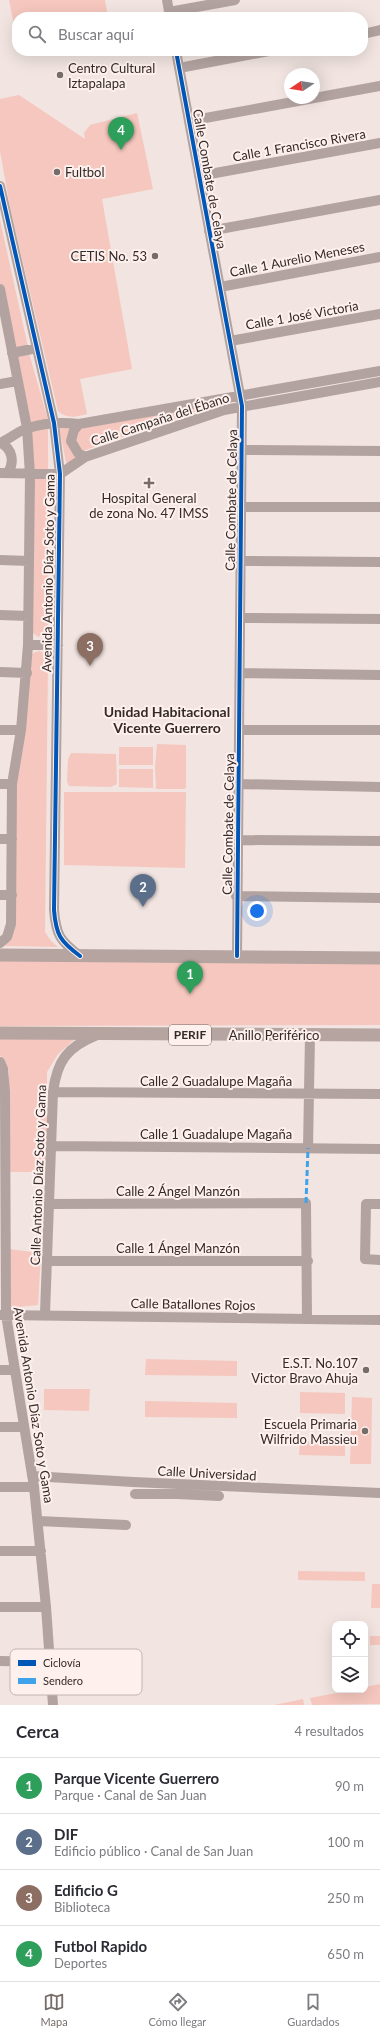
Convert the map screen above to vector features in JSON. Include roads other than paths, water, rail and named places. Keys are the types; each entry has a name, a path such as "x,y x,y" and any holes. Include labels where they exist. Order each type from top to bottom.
{"main road":[{"path":"0,955 380,958"},
{"name":"Anillo Periférico","path":"0,1033 380,1035"}],"street":[{"path":"167,0 169,12"},
{"path":"183,12 235,0"},
{"path":"368,33 380,30"},
{"name":"Calle Combate de Celaya","path":"177,56 241,402 242,507 240,730 236,896 237,956"},
{"path":"179,68 243,56"},
{"path":"189,121 380,86"},
{"name":"Calle 1 Francisco Rivera","path":"199,176 380,143"},
{"name":"Avenida Antonio Díaz Soto y Gama","path":"0,186 54,423 60,474 54,910 55,928 63,943 80,956"},
{"path":"209,231 380,200"},
{"name":"Calle 1 Aurelio Meneses","path":"220,287 380,257"},
{"name":"Avenida Antonio Díaz Soto y Gama","path":"0,289 3,326 12,353 27,428 30,475 27,673 21,730 12,784 11,924 7,937 0,943"},
{"name":"Calle 1 José Victoria","path":"230,341 380,314"},
{"path":"12,353 36,348"},
{"name":"Calle Campaña del Ébano","path":"60,474 86,457 224,410 241,402 380,372"},
{"path":"0,384 18,381"},
{"name":"Calle Campaña del Ébano","path":"0,443 27,428 54,423 79,424 380,382"},
{"path":"79,424 74,430 71,441 73,448 78,453 86,457"},
{"path":"0,443 7,446 12,459 12,466 4,473"},
{"path":"242,450 380,452"},
{"path":"4,473 30,475 60,474"},
{"path":"242,507 380,507"},
{"path":"0,560 29,561"},
{"path":"241,561 380,562"},
{"path":"0,615 28,616"},
{"path":"240,618 380,619"},
{"path":"28,645 58,644"},
{"path":"0,672 27,673"},
{"path":"240,673 380,675"},
{"path":"0,730 21,730"},
{"path":"240,730 380,730"},
{"path":"0,784 12,784"},
{"path":"238,784 380,787"},
{"path":"0,839 12,839"},
{"path":"237,840 380,842"},
{"path":"0,895 12,895"},
{"path":"236,896 380,898"},
{"name":"Calle Antonio Díaz Soto y Gama","path":"45,1314 53,1092 56,1073 70,1050 81,1041 99,1034"},
{"path":"308,1148 310,1035"},
{"name":"Avenida Antonio Díaz Soto y Gama","path":"0,1062 3,1069 3,1315 34,1487 49,1649"},
{"name":"Calle 2 Guadalupe Magaña","path":"53,1092 380,1094"},
{"name":"Calle 1 Guadalupe Magaña","path":"52,1146 380,1148"},
{"name":"Calle 2 Ángel Manzón","path":"50,1204 306,1203 308,1261"},
{"path":"380,1204 366,1204 365,1259 380,1260"},
{"name":"Calle 1 Ángel Manzón","path":"48,1261 308,1261"},
{"path":"307,1318 308,1261"},
{"name":"Calle Batallones Rojos","path":"3,1315 45,1314 380,1320"},
{"path":"0,1370 14,1370"},
{"path":"0,1427 24,1427"},
{"name":"Calle Universidad","path":"32,1476 177,1489 380,1493"},
{"path":"0,1487 34,1487"},
{"path":"135,1494 177,1489 219,1496"},
{"path":"38,1521 126,1525"},
{"path":"0,1551 41,1551"},
{"path":"0,1607 46,1607"},
{"path":"0,1661 10,1661"},
{"name":"Avenida Antonio Díaz Soto y Gama","path":"52,1695 53,1705"}],"place":[{"name":"Centro Cultural Iztapalapa","path":"60,75"},
{"name":"Futbol Rapido","path":"121,150"},
{"name":"Fultbol","path":"57,172"},
{"name":"CETIS No. 53","path":"155,256"},
{"name":"Hospital General de zona No. 47 IMSS","path":"149,483"},
{"name":"Edificio G","path":"90,666"},
{"name":"DIF","path":"143,907"},
{"name":"Parque Vicente Guerrero","path":"190,994"},
{"name":"E.S.T. No.107 Victor Bravo Ahuja","path":"366,1370"},
{"name":"Escuela Primaria Wilfrido Massieu","path":"365,1431"}],"district":[{"name":"Unidad Habitacional Vicente Guerrero","path":"167,720"}]}
